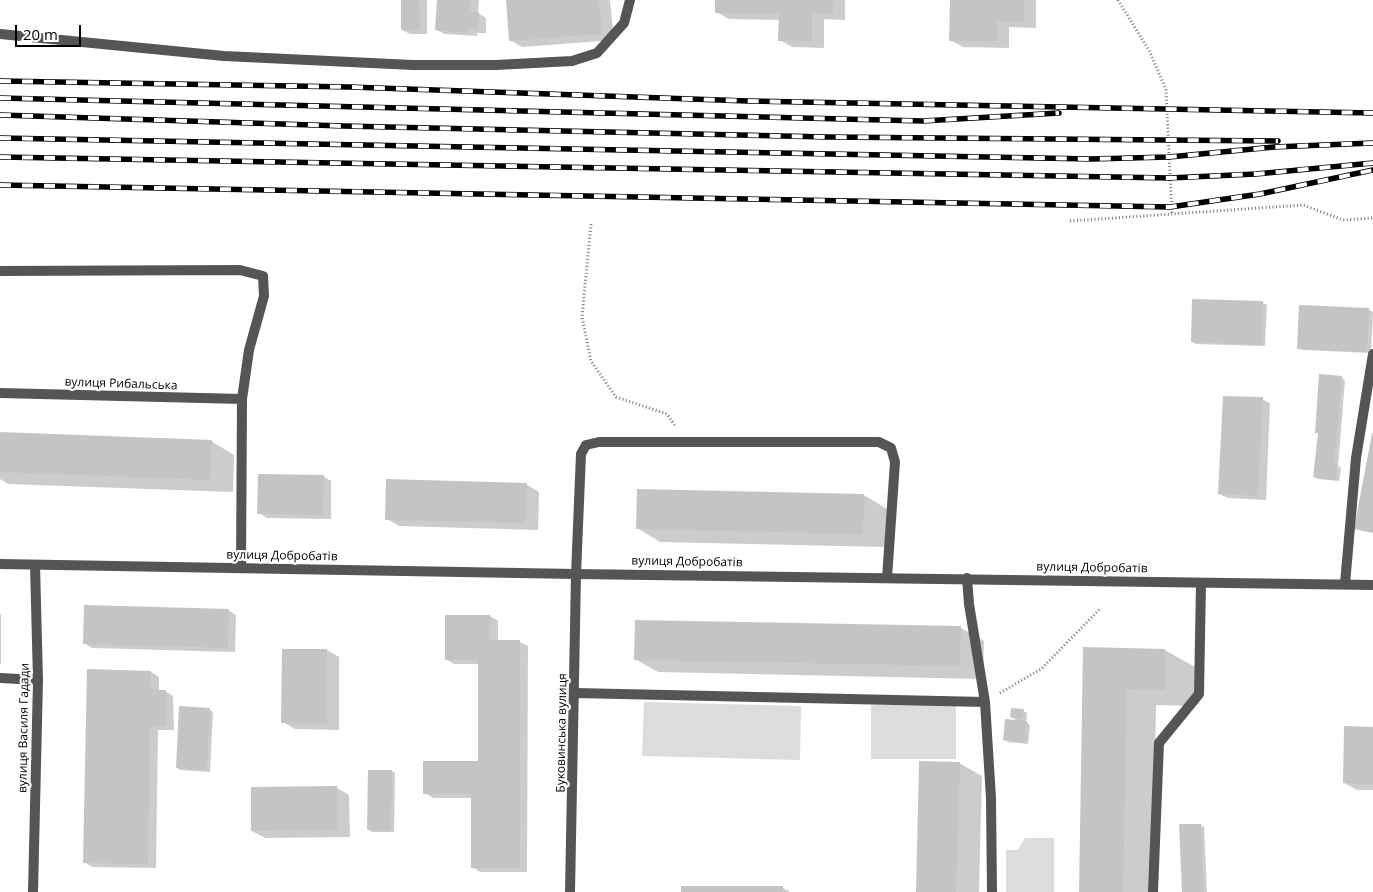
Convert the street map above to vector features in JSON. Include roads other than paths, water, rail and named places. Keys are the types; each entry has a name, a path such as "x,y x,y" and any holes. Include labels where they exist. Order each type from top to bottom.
{"street":[{"path":"0,34 224,56 413,65 496,66 572,61 597,53 624,23 630,0"},
{"path":"0,271 240,270 263,276 264,296 249,350 242,400 240,568"},
{"path":"1345,584 1356,458 1373,354"},
{"name":"вулиця Рибальська","path":"0,393 242,400"},
{"name":"Буковинська вулиця","path":"570,892 576,574 581,454 586,445 599,442 879,442 891,448 895,462 888,578"},
{"name":"вулиця Добробатів","path":"0,564 576,574 1373,584"},
{"name":"вулиця Василя Гадади","path":"33,892 38,680 35,565"},
{"path":"967,578 969,604 985,702 991,798 992,892"},
{"path":"1153,892 1159,743 1198,694 1201,583"},
{"path":"0,678 38,680"},
{"path":"575,693 985,702"}],"railway":[{"path":"0,81 350,87 748,101 1373,113"},
{"path":"0,98 923,121 1059,113"},
{"path":"0,115 344,126 827,137 1278,141"},
{"path":"0,138 1091,159 1169,157 1274,147 1373,143"},
{"path":"0,157 1169,178 1256,174 1373,163"},
{"path":"0,185 1170,207 1260,194 1373,170"}]}
